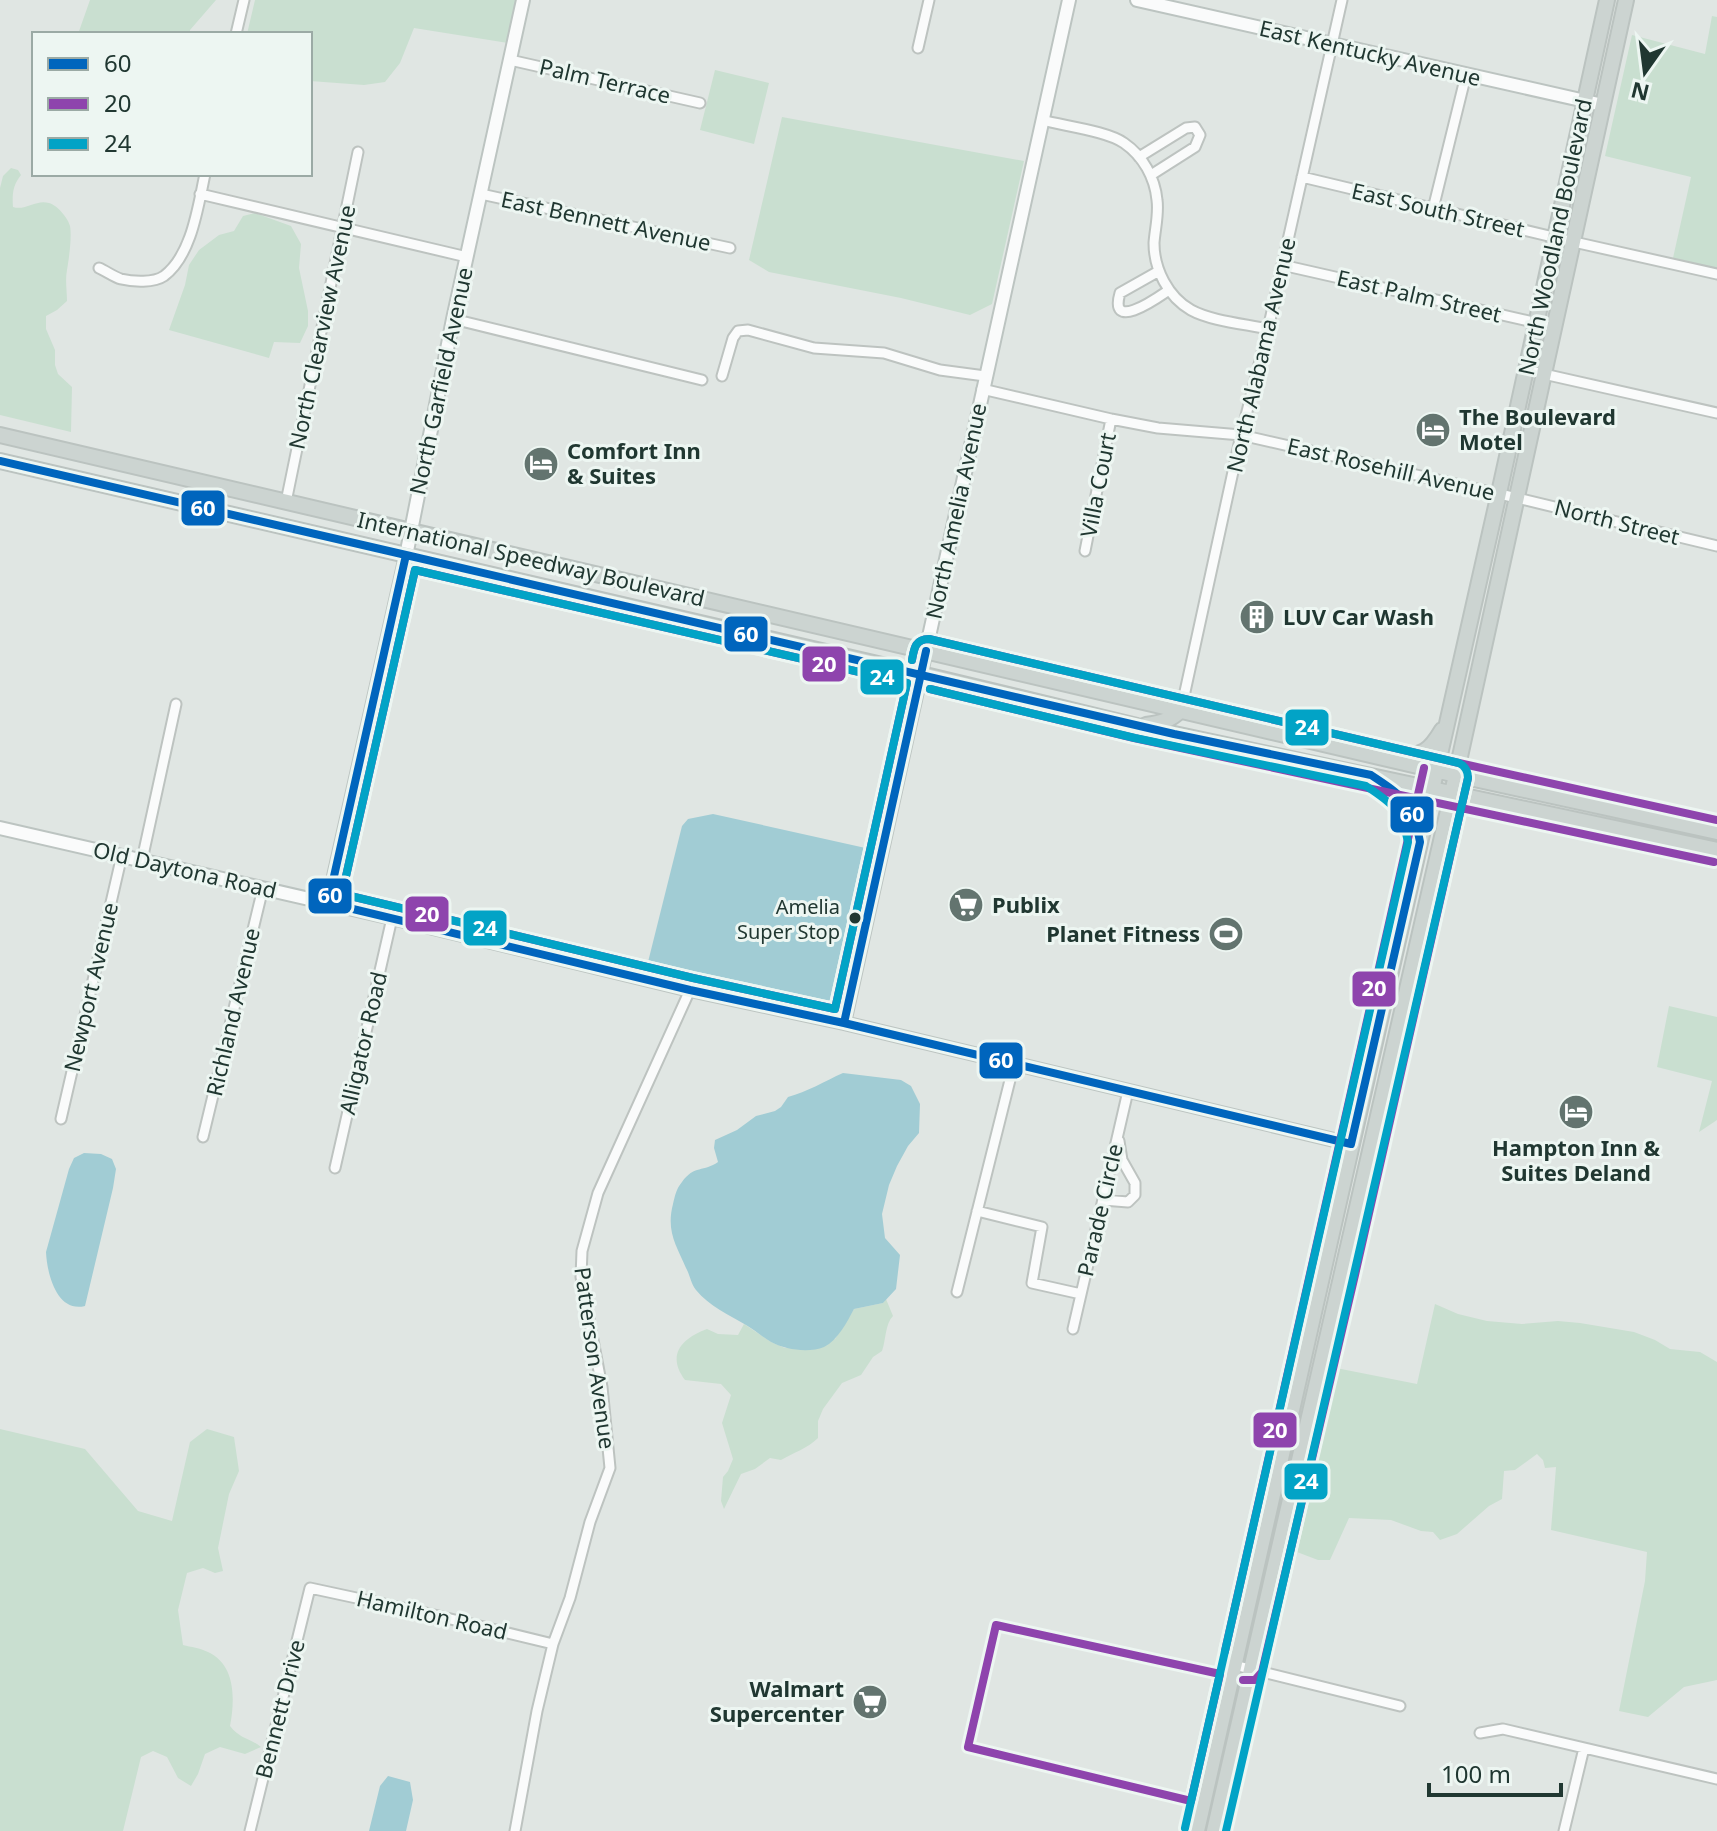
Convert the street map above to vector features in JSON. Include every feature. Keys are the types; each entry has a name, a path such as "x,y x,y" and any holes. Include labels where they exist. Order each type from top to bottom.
{"main road":[{"name":"North Woodland Boulevard","path":"1197,1831 1607,0"},
{"name":"North Woodland Boulevard","path":"1214,1831 1452,793 1626,0"},
{"name":"International Speedway Boulevard","path":"0,435 1436,771 1717,832"},
{"name":"International Speedway Boulevard","path":"0,461 1137,726 1717,849"},
{"path":"630,607 654,602 662,589"},
{"path":"664,615 683,603 703,599"},
{"path":"1137,726 1161,723 1181,710"},
{"path":"1387,758 1424,753 1433,745 1446,723"},
{"path":"1371,775 1399,793 1408,803 1417,820 1420,842"},
{"path":"1531,810 1535,793"},
{"path":"1630,813 1634,832"},
{"path":"1382,1010 1390,1027 1393,1054"},
{"path":"1357,1120 1360,1136 1370,1153"},
{"path":"1351,1144 1359,1161 1351,1197 1351,1237"},
{"path":"1300,1376 1303,1395 1312,1404"},
{"path":"1294,1405 1302,1419 1303,1444"}],"street":[{"path":"236,32 244,0"},
{"name":"North Garfield Avenue","path":"328,903 406,556 453,319 523,0"},
{"path":"918,48 929,0"},
{"name":"North Amelia Avenue","path":"844,1023 1069,0"},
{"name":"East Kentucky Avenue","path":"1137,0 1603,105"},
{"name":"North Alabama Avenue","path":"1181,710 1342,0"},
{"name":"Palm Terrace","path":"510,60 700,103"},
{"path":"1433,209 1466,75"},
{"path":"1042,120 1113,137 1125,144 1151,175 1158,202 1154,244 1159,271 1169,290 1197,313 1268,329"},
{"path":"1139,157 1186,128 1195,127 1200,135 1195,147 1151,175"},
{"name":"North Clearview Avenue","path":"286,502 358,152"},
{"path":"99,268 121,279 150,281 163,277 192,234 204,176"},
{"name":"East South Street","path":"1302,177 1717,274"},
{"path":"200,194 467,257"},
{"name":"East Bennett Avenue","path":"481,194 730,248"},
{"name":"East Palm Street","path":"1282,265 1555,327"},
{"path":"1159,271 1120,293 1119,306 1131,312 1169,290"},
{"path":"453,319 702,380"},
{"name":"East Rosehill Avenue","path":"722,376 733,338 738,331 748,330 814,348 884,353 1111,419 1158,428 1241,435 1517,498"},
{"path":"1526,370 1717,413"},
{"name":"Villa Court","path":"1085,551 1111,419"},
{"name":"North Street","path":"1517,498 1717,546"},
{"path":"1469,623 1488,627"},
{"path":"142,860 176,704"},
{"name":"Old Daytona Road","path":"0,828 1351,1144"},
{"name":"Newport Avenue","path":"61,1119 122,855"},
{"name":"Richland Avenue","path":"203,1137 263,888"},
{"name":"Alligator Road","path":"335,1168 392,918"},
{"name":"Patterson Avenue","path":"515,1831 553,1644 610,1468 602,1387 581,1277 582,1251 598,1193 690,990"},
{"path":"957,1292 1014,1064"},
{"name":"Parade Circle","path":"1073,1329 1128,1091"},
{"path":"1103,1200 1128,1202 1135,1195 1135,1183 1122,1160 1118,1134"},
{"path":"977,1211 1042,1227 1032,1283 1081,1294"},
{"name":"Hamilton Road","path":"310,1588 553,1644"},
{"name":"Bennett Drive","path":"250,1831 310,1588"},
{"path":"1234,1665 1400,1706"},
{"path":"1480,1733 1503,1729 1717,1779"},
{"path":"1564,1831 1584,1748"}],"green space":[{"path":"90,0 216,0 190,32 79,32"},
{"path":"255,0 518,0 508,43 414,28 400,63 385,82 364,85 312,81 312,32 247,32"},
{"path":"1712,16 1717,17 1717,268 1673,258 1691,177 1605,156 1632,35 1705,54"},
{"path":"715,70 769,83 754,144 700,130"},
{"path":"782,117 1024,161 992,304 970,315 769,272 749,260"},
{"path":"11,168 21,175 14,190 13,207 49,203 62,212 70,226 67,301 46,316 46,329 55,350 58,374 72,387 71,432 0,415 0,188 3,176"},
{"path":"255,213 291,226 301,244 299,268 308,311 308,326 300,343 274,342 269,358 169,330 189,265 199,250 219,235 234,231 243,216"},
{"path":"1669,1006 1717,1017 1717,1120 1699,1132 1712,1081 1657,1067"},
{"path":"886,1299 893,1316 882,1351 873,1357 861,1375 842,1383 823,1409 818,1421 818,1438 781,1460 770,1458 741,1474 724,1509 721,1501 723,1477 733,1459 722,1423 731,1395 721,1384 685,1380 677,1363 677,1355 684,1342 707,1329 718,1334 738,1335 744,1324 785,1348 835,1339 854,1309 883,1303"},
{"path":"1435,1304 1487,1321 1522,1324 1558,1321 1634,1332 1670,1349 1700,1352 1717,1362 1717,1680 1684,1687 1648,1717 1619,1711 1645,1581 1647,1552 1551,1530 1556,1467 1545,1468 1537,1454 1515,1470 1504,1471 1502,1499 1489,1506 1457,1534 1440,1540 1433,1532 1391,1520 1349,1518 1330,1560 1318,1560 1289,1549 1331,1367 1417,1384"},
{"path":"0,1429 85,1449 138,1511 172,1521 190,1442 207,1429 234,1437 239,1471 229,1494 218,1548 223,1571 215,1573 203,1568 187,1573 178,1610 183,1645 217,1658 229,1674 233,1695 230,1726 261,1747 245,1754 220,1747 205,1754 191,1786 178,1778 167,1757 153,1751 141,1757 123,1831 0,1831"}],"water":[{"path":"713,814 870,849 839,1006 828,1014 645,974 682,826 688,819"},
{"path":"843,1073 901,1080 911,1086 920,1104 919,1133 897,1166 882,1214 885,1238 900,1255 896,1289 883,1303 854,1309 838,1335 824,1347 790,1349 768,1340 701,1296 693,1285 673,1238 671,1214 677,1190 686,1177 718,1162 715,1140 737,1130 756,1116 775,1111 788,1097"},
{"path":"84,1153 101,1154 112,1159 116,1169 85,1306 75,1307 67,1304 55,1290 46,1252 69,1169 74,1158"},
{"path":"388,1776 410,1782 413,1800 406,1831 369,1831 380,1786"}],"transit line":[{"name":"60","path":"0,461 406,555"},
{"name":"60","path":"406,555 1174,734 1371,775 1405,802 1414,818 1420,842 1351,1144 328,903 406,555"},
{"name":"20","path":"415,570 907,683 835,1009 342,894 415,570"},
{"name":"24","path":"415,570 907,683 835,1009 342,894 415,570"},
{"name":"20","path":"912,660 918,643 929,639 1717,820"},
{"name":"24","path":"912,660 918,643 929,639 1459,763 1467,773 1226,1831"},
{"name":"60","path":"844,1023 926,651"},
{"name":"20","path":"930,689 1134,738 1714,862"},
{"name":"24","path":"930,689 1135,738 1366,786 1394,808 1403,822 1408,842 1185,1828"},
{"name":"20","path":"1225,1651 1424,768"},
{"name":"20","path":"1243,1680 1255,1680 1262,1672 1468,778"},
{"name":"20","path":"996,1625 1220,1674 1191,1801 968,1747 996,1625"}],"place":[{"name":"The Boulevard Motel","path":"1433,430"},
{"name":"Comfort Inn & Suites","path":"541,464"},
{"name":"LUV Car Wash","path":"1257,617"},
{"name":"Publix","path":"966,905"},
{"name":"Amelia Super Stop","path":"855,918"},
{"name":"Planet Fitness","path":"1226,934"},
{"name":"Hampton Inn & Suites Deland","path":"1576,1112"},
{"name":"Walmart Supercenter","path":"870,1702"}]}
